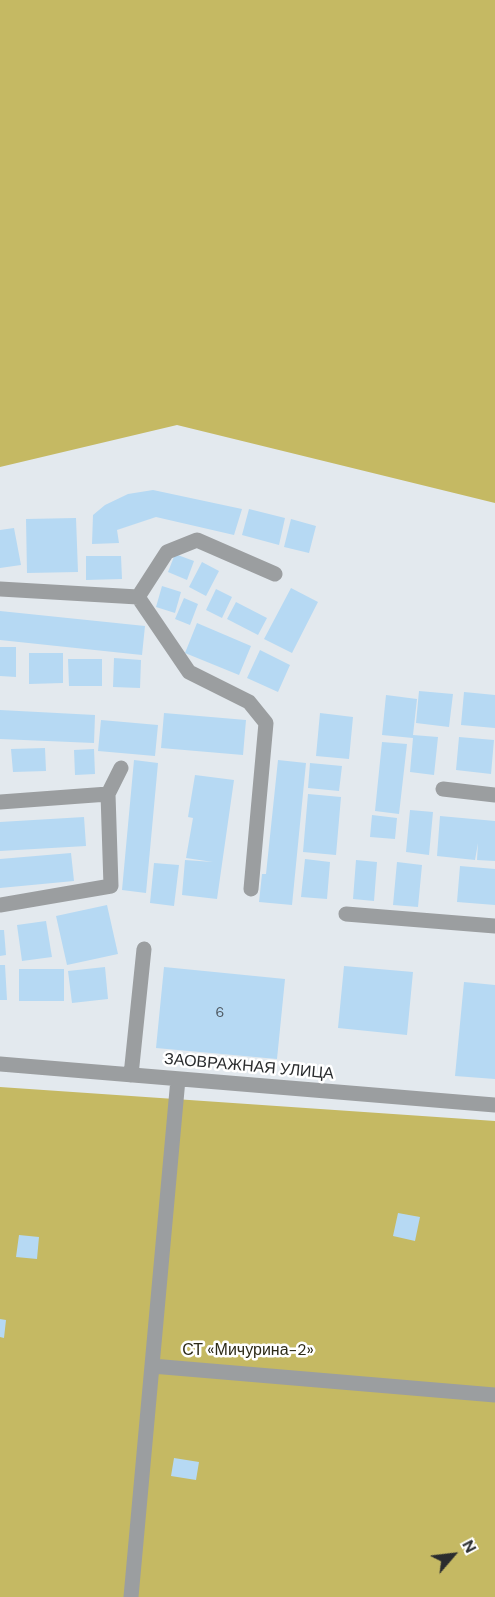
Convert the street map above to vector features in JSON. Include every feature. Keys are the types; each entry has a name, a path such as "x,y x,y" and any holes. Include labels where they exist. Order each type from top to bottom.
{"street":[{"path":"138,597 166,552 197,540 275,574"},
{"path":"0,589 138,597"},
{"path":"138,597 189,672 249,702 266,723 251,889"},
{"path":"0,905 111,886 108,794 121,768"},
{"path":"443,789 495,795"},
{"path":"0,802 108,794"},
{"path":"346,914 495,926"},
{"path":"131,1075 144,949"},
{"name":"ЗАОВРАЖНАЯ УЛИЦА","path":"0,1064 495,1105"},
{"path":"131,1597 178,1079"},
{"path":"152,1366 495,1395"}],"green space":[{"path":"0,0 495,0 495,503 177,425 0,467"},
{"name":"СТ «Мичурина-2»","path":"0,1087 495,1121 495,1597 0,1597"}],"building":[{"path":"153,490 242,509 234,535 156,517 117,530 119,543 92,544 93,515 105,505 128,494"},
{"path":"249,509 285,518 279,545 242,535"},
{"path":"76,518 78,572 27,573 26,519"},
{"path":"291,519 316,526 309,553 284,547"},
{"path":"14,528 21,565 0,568 0,530"},
{"path":"175,554 194,561 187,580 168,572"},
{"path":"86,556 121,556 122,579 86,580"},
{"path":"202,562 219,571 206,596 189,587"},
{"path":"162,586 181,592 175,613 156,607"},
{"path":"291,588 318,602 292,653 264,639"},
{"path":"216,589 232,597 222,618 206,610"},
{"path":"184,598 198,604 190,625 175,619"},
{"path":"236,602 267,618 258,635 227,619"},
{"path":"0,611 145,626 142,655 0,640"},
{"path":"197,623 251,646 239,675 185,653"},
{"path":"0,647 16,647 16,677 0,676"},
{"path":"260,650 290,665 278,692 247,678"},
{"path":"29,653 63,653 63,683 29,684"},
{"path":"114,658 141,660 140,688 113,687"},
{"path":"68,659 102,659 102,686 69,686"},
{"path":"419,691 453,694 449,727 416,723"},
{"path":"464,692 495,695 495,728 461,725"},
{"path":"386,695 417,699 413,735 438,737 434,775 410,772 413,738 382,735"},
{"path":"0,710 95,715 94,743 0,739"},
{"path":"164,713 246,720 243,755 161,748"},
{"path":"320,713 353,717 349,759 316,756"},
{"path":"101,720 158,725 155,756 98,751"},
{"path":"459,737 494,740 491,774 456,770"},
{"path":"382,742 407,744 399,814 375,811"},
{"path":"45,748 46,771 13,772 11,749"},
{"path":"94,749 95,774 75,775 74,750"},
{"path":"134,760 158,763 146,893 122,890"},
{"path":"278,760 306,763 292,905 259,902 262,874 266,874"},
{"path":"310,763 342,766 339,791 308,788"},
{"path":"195,775 234,780 217,899 182,895 185,860 213,862 186,858 193,818 188,817"},
{"path":"308,794 341,797 336,855 303,852"},
{"path":"410,810 433,812 429,855 406,852"},
{"path":"372,815 397,818 395,839 370,837"},
{"path":"440,816 495,821 495,861 477,860 478,843 475,860 437,856"},
{"path":"84,817 86,846 0,851 0,822"},
{"path":"71,853 74,881 0,888 0,859"},
{"path":"305,859 330,862 327,899 301,897"},
{"path":"356,860 377,862 374,901 353,899"},
{"path":"397,862 422,865 418,907 393,905"},
{"path":"154,863 179,865 174,906 150,903"},
{"path":"460,866 495,869 495,905 457,902"},
{"path":"107,905 118,954 67,965 56,916"},
{"path":"46,921 52,957 22,961 17,925"},
{"path":"0,930 4,930 6,955 0,956"},
{"path":"0,965 5,965 7,1000 0,1000"},
{"path":"344,966 413,972 407,1035 338,1028"},
{"path":"105,967 108,999 72,1003 68,971"},
{"path":"164,967 285,979 277,1059 156,1048"},
{"path":"19,969 64,969 64,1001 19,1001"},
{"path":"464,982 495,985 495,1079 455,1076"},
{"path":"398,1213 420,1217 415,1241 393,1236"},
{"path":"19,1235 39,1237 37,1259 16,1257"},
{"path":"0,1319 6,1320 4,1338 0,1337"},
{"path":"174,1458 199,1462 196,1480 171,1476"}]}
